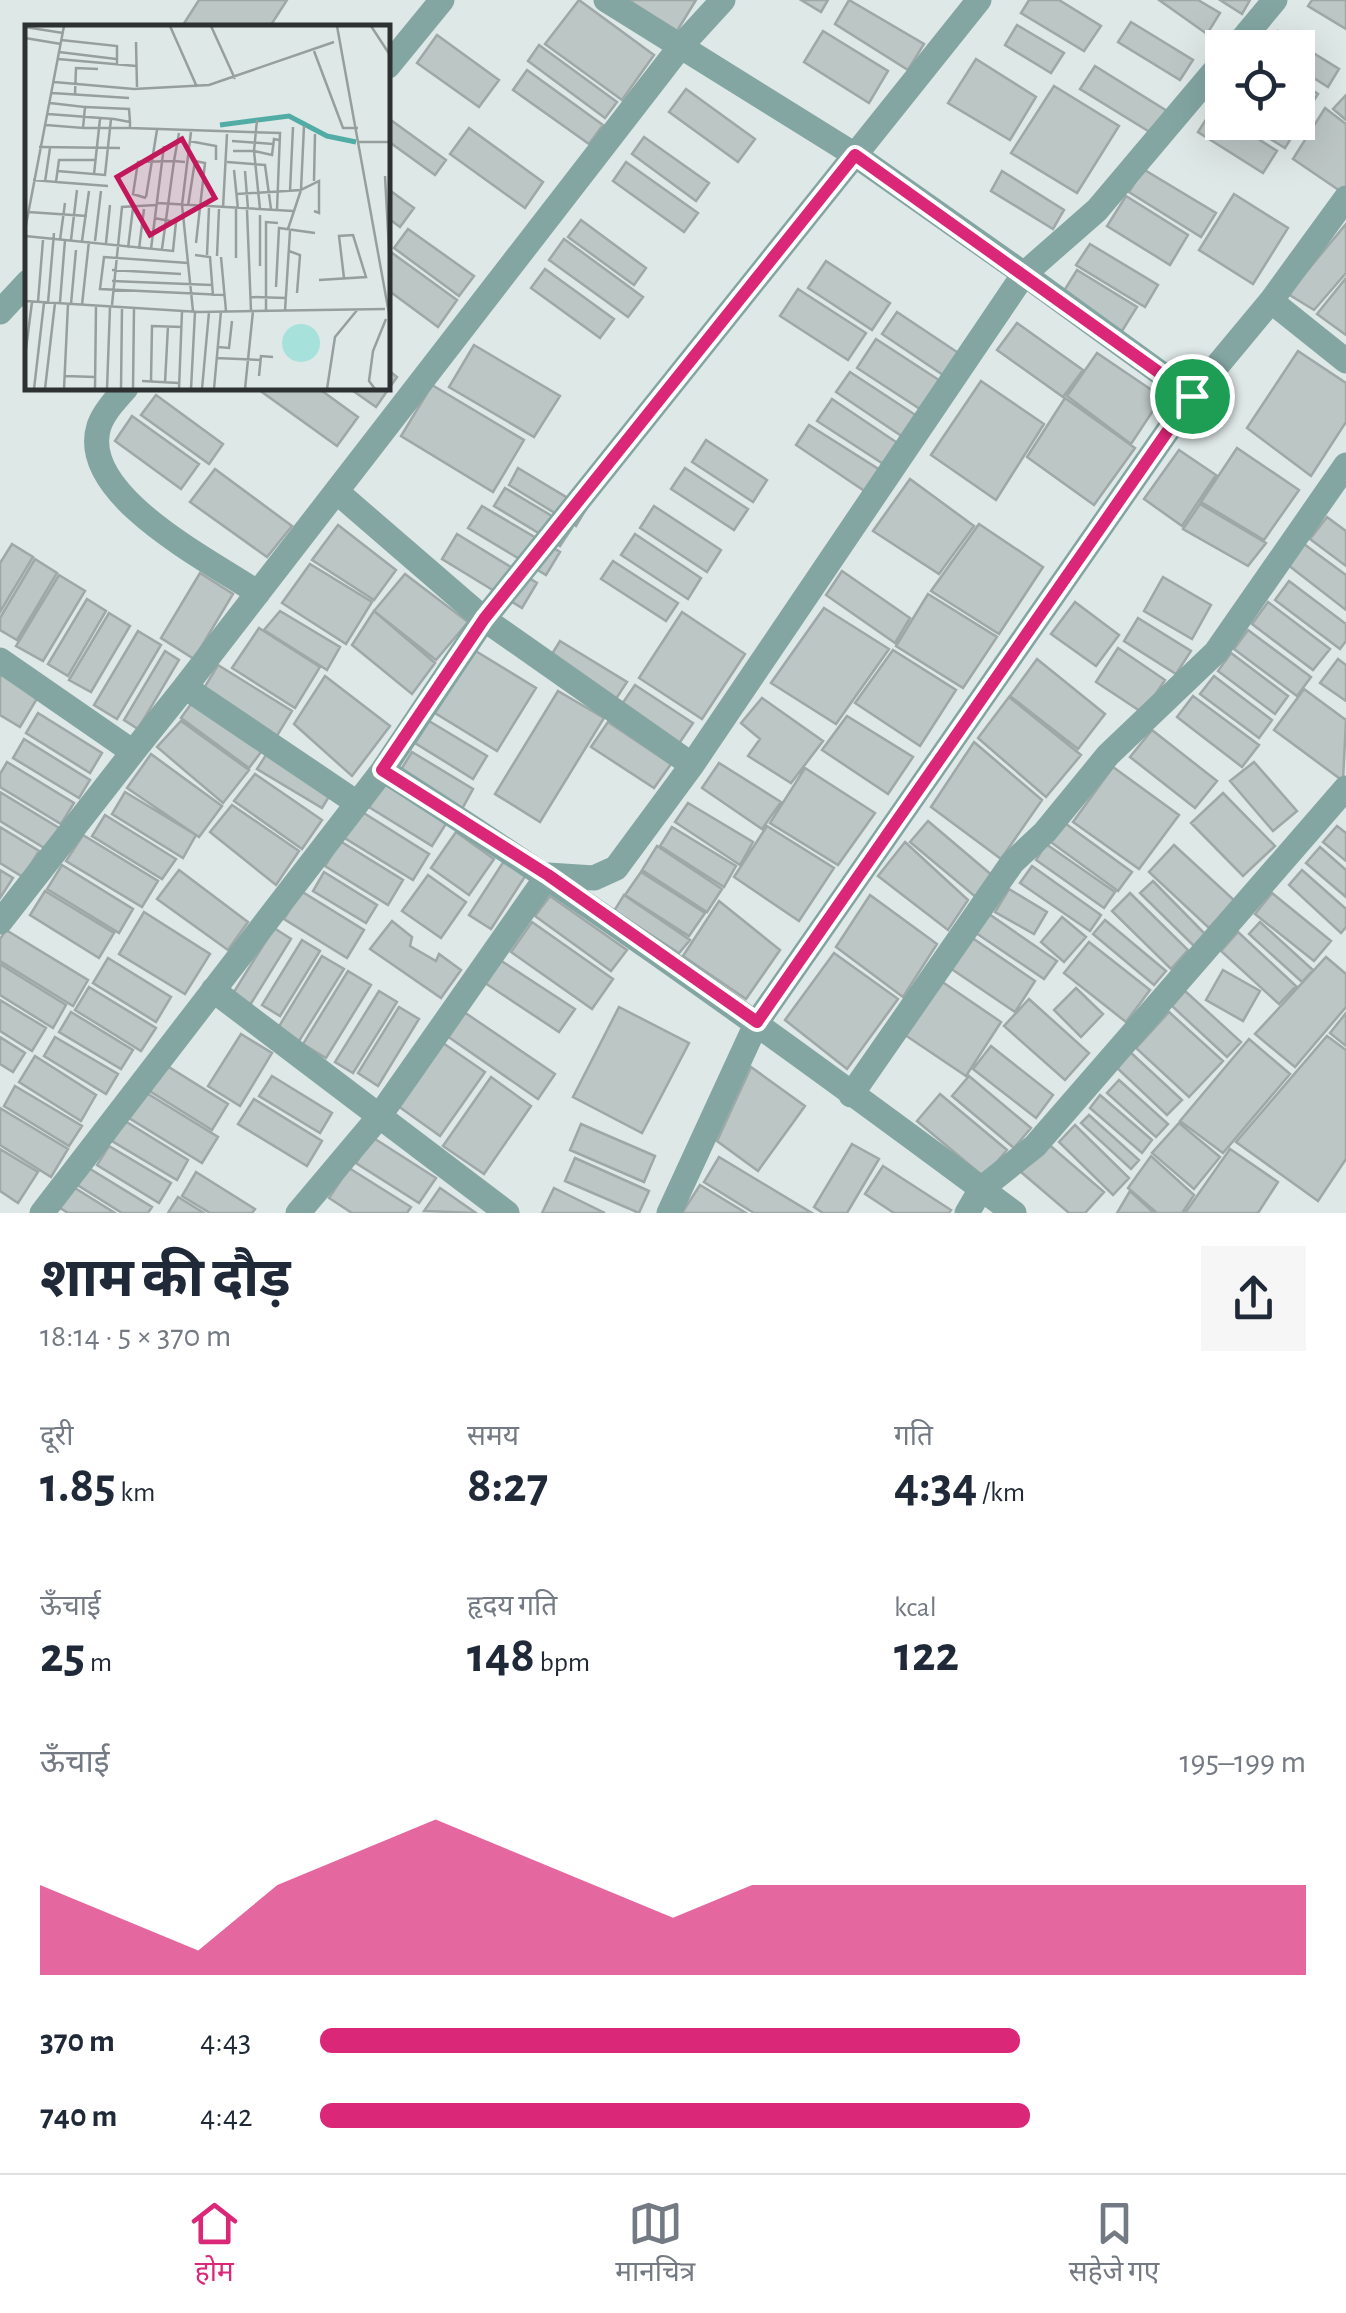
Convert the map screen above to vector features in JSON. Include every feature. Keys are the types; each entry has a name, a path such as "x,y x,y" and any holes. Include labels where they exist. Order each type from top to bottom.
{"street":[{"path":"390,64 442,0"},
{"path":"606,0 855,155 1192,396"},
{"path":"0,922 680,47 723,0"},
{"path":"42,1213 354,801 382,770 484,619 979,0"},
{"path":"1250,30 1275,0"},
{"path":"548,875 594,878 616,868 692,765 1024,274 1097,210 1205,82"},
{"path":"669,1213 757,1022 1192,396 1270,301 1346,198"},
{"path":"0,312 25,285"},
{"path":"1270,301 1346,362"},
{"path":"125,390 99,426 97,456 106,477 134,508 258,593"},
{"path":"851,1095 1012,863 1045,832 1108,756 1216,652 1346,464"},
{"path":"337,492 484,619 692,765"},
{"path":"0,660 132,752"},
{"path":"185,687 354,801"},
{"path":"382,770 548,875 757,1022 1014,1213"},
{"path":"967,1213 981,1189 1035,1146 1346,788"},
{"path":"298,1213 378,1118 548,875"},
{"path":"213,990 507,1213"}],"building":[{"path":"199,0 287,0 271,25 183,25"},
{"path":"579,0 654,55 622,100 545,44"},
{"path":"628,0 696,0 677,31"},
{"path":"801,0 828,0 821,12"},
{"path":"849,0 924,44 908,70 835,24"},
{"path":"1029,0 1059,0 1101,26 1084,51 1021,13"},
{"path":"1159,0 1198,0 1220,13 1205,33"},
{"path":"1220,0 1250,0 1242,14"},
{"path":"1312,0 1346,0 1346,29 1308,6"},
{"path":"1131,22 1193,60 1180,80 1118,42"},
{"path":"1017,25 1064,53 1051,73 1005,45"},
{"path":"823,31 888,71 869,103 804,62"},
{"path":"437,35 499,80 479,107 417,63"},
{"path":"539,45 617,102 605,118 528,61"},
{"path":"1315,54 1339,69 1328,87 1315,79"},
{"path":"976,59 1036,97 1010,140 948,103"},
{"path":"1095,66 1167,111 1153,134 1080,89"},
{"path":"527,70 603,125 589,144 513,90"},
{"path":"1054,86 1119,126 1077,193 1011,153"},
{"path":"686,89 755,139 738,162 669,112"},
{"path":"1346,95 1346,120 1333,109"},
{"path":"1325,108 1346,124 1346,195 1293,159 1305,140 1315,140 1315,124"},
{"path":"390,119 446,160 435,175 390,142"},
{"path":"469,128 543,182 525,208 450,154"},
{"path":"644,137 709,183 696,201 632,154"},
{"path":"1211,140 1260,140 1277,151 1263,173"},
{"path":"1272,140 1290,140 1285,148"},
{"path":"626,162 698,213 684,232 613,181"},
{"path":"1143,169 1216,213 1201,237 1129,192"},
{"path":"1002,171 1064,210 1053,229 991,191"},
{"path":"390,190 414,208 400,227 390,220"},
{"path":"1234,194 1288,228 1253,284 1199,250"},
{"path":"1126,196 1188,235 1170,265 1107,226"},
{"path":"581,220 646,268 634,285 568,237"},
{"path":"1346,224 1346,273 1314,310 1288,294"},
{"path":"408,229 474,276 459,296 394,248"},
{"path":"564,239 643,297 628,317 549,260"},
{"path":"1090,244 1158,285 1145,307 1076,265"},
{"path":"390,251 457,300 438,327 390,291"},
{"path":"826,261 890,303 872,330 808,288"},
{"path":"545,269 614,319 600,338 531,288"},
{"path":"1077,270 1137,307 1122,331 1062,294"},
{"path":"1346,278 1346,335 1317,314"},
{"path":"798,289 866,333 848,360 780,316"},
{"path":"897,312 963,356 949,379 882,334"},
{"path":"1017,323 1083,370 1063,397 997,350"},
{"path":"876,339 942,382 923,411 857,368"},
{"path":"474,345 560,396 534,437 449,387"},
{"path":"1298,351 1346,383 1346,422 1311,476 1247,428"},
{"path":"1097,353 1162,397 1131,444 1067,396"},
{"path":"850,372 917,416 903,437 836,392"},
{"path":"981,381 1044,424 996,500 931,455"},
{"path":"432,385 524,440 493,492 401,436"},
{"path":"321,390 358,417 337,446 262,392"},
{"path":"352,390 388,390 376,407"},
{"path":"156,395 223,444 209,464 141,415"},
{"path":"1065,398 1135,448 1094,505 1027,457"},
{"path":"832,399 902,446 888,467 817,421"},
{"path":"132,416 199,464 181,489 115,441"},
{"path":"809,425 880,470 866,492 796,445"},
{"path":"706,440 767,480 753,502 692,462"},
{"path":"1237,448 1299,490 1264,540 1201,502"},
{"path":"1179,450 1216,475 1182,526 1144,499"},
{"path":"518,468 586,509 576,526 509,485"},
{"path":"685,468 748,509 734,530 671,489"},
{"path":"215,469 292,526 267,557 190,502"},
{"path":"910,479 974,526 939,574 873,531"},
{"path":"505,488 572,528 560,546 494,506"},
{"path":"1200,504 1266,543 1248,566 1183,529"},
{"path":"482,506 560,552 546,575 468,528"},
{"path":"654,506 721,550 707,572 640,528"},
{"path":"1327,517 1346,531 1346,566 1310,539"},
{"path":"979,524 1043,567 999,634 931,591"},
{"path":"338,525 396,570 374,600 312,560"},
{"path":"457,534 537,583 522,608 442,559"},
{"path":"635,534 701,578 688,599 621,555"},
{"path":"12,544 33,557 0,612 0,563"},
{"path":"1304,544 1346,575 1346,610 1288,565"},
{"path":"35,559 57,573 17,640 0,630 0,618"},
{"path":"613,561 678,603 666,621 601,579"},
{"path":"310,564 372,602 346,644 282,603"},
{"path":"842,571 910,618 895,643 826,595"},
{"path":"200,573 233,594 194,659 161,638"},
{"path":"405,574 468,622 436,660 374,611"},
{"path":"59,575 85,591 43,661 16,646"},
{"path":"1163,577 1211,605 1192,639 1144,611"},
{"path":"1289,581 1346,624 1346,641 1340,649 1275,600"},
{"path":"928,594 997,637 963,688 896,646"},
{"path":"87,599 106,611 68,676 48,664"},
{"path":"1075,602 1119,635 1096,666 1051,634"},
{"path":"1268,602 1330,649 1313,670 1252,624"},
{"path":"824,608 889,649 836,724 771,683"},
{"path":"280,611 340,647 327,670 264,630"},
{"path":"374,611 435,663 412,694 352,645"},
{"path":"682,612 745,654 702,719 639,678"},
{"path":"109,613 130,626 91,692 69,680"},
{"path":"1138,618 1191,651 1176,674 1124,641"},
{"path":"259,628 320,667 295,708 232,668"},
{"path":"1248,630 1311,677 1297,696 1234,649"},
{"path":"138,631 161,645 117,719 94,705"},
{"path":"560,641 627,682 610,708 544,667"},
{"path":"1118,648 1165,680 1143,713 1096,682"},
{"path":"474,650 536,688 497,751 435,713"},
{"path":"893,650 956,690 920,746 855,703"},
{"path":"165,651 179,660 138,729 124,720"},
{"path":"1231,653 1288,696 1275,714 1218,671"},
{"path":"1037,659 1105,714 1078,749 1010,696"},
{"path":"1338,659 1346,665 1346,701 1320,683"},
{"path":"218,665 292,711 275,739 201,693"},
{"path":"0,674 38,697 20,727 0,715"},
{"path":"325,676 390,726 352,776 294,724"},
{"path":"1214,676 1272,720 1259,738 1200,694"},
{"path":"635,685 693,723 678,745 620,707"},
{"path":"1304,689 1346,720 1343,781 1274,730"},
{"path":"558,691 604,718 540,822 495,794"},
{"path":"1193,696 1259,745 1242,767 1177,717"},
{"path":"196,697 264,748 249,768 181,718"},
{"path":"1009,697 1081,755 1046,797 978,738"},
{"path":"762,698 823,741 791,783 748,756 760,739 741,723"},
{"path":"38,713 102,753 90,773 26,733"},
{"path":"847,716 913,757 888,794 822,750"},
{"path":"181,721 249,770 223,803 157,747"},
{"path":"429,721 487,756 473,779 415,743"},
{"path":"608,722 671,764 654,788 591,747"},
{"path":"1152,730 1217,781 1195,808 1130,757"},
{"path":"24,739 90,780 79,798 13,758"},
{"path":"974,742 1042,800 1001,859 931,807"},
{"path":"412,752 473,789 462,809 400,771"},
{"path":"151,754 222,806 199,837 127,788"},
{"path":"266,755 330,795 322,808 257,769"},
{"path":"7,762 74,803 61,824 0,787 0,774"},
{"path":"1254,762 1297,811 1273,831 1230,781"},
{"path":"719,763 781,802 762,829 702,788"},
{"path":"1113,767 1179,815 1139,869 1073,822"},
{"path":"805,768 875,813 838,865 770,823"},
{"path":"255,774 322,820 302,849 234,801"},
{"path":"386,780 449,819 432,846 369,807"},
{"path":"0,792 59,828 46,849 0,821"},
{"path":"125,792 196,835 183,858 112,814"},
{"path":"1223,793 1275,846 1243,876 1191,823"},
{"path":"688,803 753,842 740,865 675,822"},
{"path":"232,805 299,851 276,885 210,832"},
{"path":"359,810 429,854 413,880 343,837"},
{"path":"105,815 176,859 162,879 92,836"},
{"path":"928,821 994,877 977,898 910,842"},
{"path":"1062,821 1132,872 1118,891 1048,840"},
{"path":"767,826 834,868 799,921 734,877"},
{"path":"1337,826 1346,833 1346,861 1323,842"},
{"path":"0,827 39,851 23,877 0,863"},
{"path":"672,827 736,866 724,887 660,846"},
{"path":"456,832 494,859 469,895 431,868"},
{"path":"83,835 158,881 142,907 66,861"},
{"path":"340,841 403,880 388,905 325,866"},
{"path":"905,842 968,900 948,930 878,876"},
{"path":"1046,844 1115,892 1104,908 1036,860"},
{"path":"1174,845 1235,901 1209,928 1149,872"},
{"path":"657,846 722,889 707,912 642,870"},
{"path":"1320,847 1346,870 1346,897 1306,863"},
{"path":"506,858 528,872 491,929 469,915"},
{"path":"62,865 133,909 119,933 47,889"},
{"path":"1032,866 1101,915 1090,931 1020,883"},
{"path":"0,870 13,878 0,898"},
{"path":"179,870 248,922 228,950 157,899"},
{"path":"1302,870 1346,909 1346,927 1341,933 1289,885"},
{"path":"324,872 377,905 366,923 313,891"},
{"path":"641,872 705,913 689,936 625,895"},
{"path":"428,875 466,902 441,938 402,911"},
{"path":"1153,881 1206,935 1194,946 1140,893"},
{"path":"1009,889 1047,912 1034,934 995,912"},
{"path":"45,891 114,933 99,958 30,915"},
{"path":"301,891 364,930 347,958 284,919"},
{"path":"1130,893 1188,950 1171,969 1112,911"},
{"path":"1272,893 1331,941 1314,961 1255,914"},
{"path":"624,895 690,940 679,953 614,911"},
{"path":"870,895 937,944 903,997 836,947"},
{"path":"550,896 627,950 611,971 535,916"},
{"path":"719,901 780,950 746,999 683,956"},
{"path":"144,912 210,954 185,994 119,954"},
{"path":"989,914 1057,961 1044,979 976,933"},
{"path":"1062,917 1086,937 1064,962 1041,942"},
{"path":"1105,920 1166,971 1154,985 1093,934"},
{"path":"392,921 412,937 410,946 436,961 439,954 461,970 441,998 370,949"},
{"path":"532,922 613,979 592,1009 511,952"},
{"path":"1260,922 1313,970 1302,982 1249,934"},
{"path":"274,928 291,939 250,1005 232,995"},
{"path":"6,930 88,980 73,1006 0,961 0,939"},
{"path":"1238,932 1296,986 1279,1004 1221,951"},
{"path":"971,937 1035,981 1015,1012 950,968"},
{"path":"302,940 320,951 280,1016 262,1005"},
{"path":"1089,942 1150,990 1126,1022 1064,973"},
{"path":"834,953 898,999 847,1069 785,1020"},
{"path":"322,956 344,969 299,1041 278,1028"},
{"path":"1326,957 1346,974 1346,1007 1295,1067 1255,1034"},
{"path":"108,958 171,997 156,1022 93,983"},
{"path":"500,960 575,1009 559,1032 485,983"},
{"path":"0,964 66,1005 53,1028 0,995"},
{"path":"1223,970 1260,991 1243,1021 1206,1000"},
{"path":"348,971 371,985 326,1058 303,1044"},
{"path":"941,981 1001,1022 966,1076 905,1035"},
{"path":"89,987 156,1028 141,1051 75,1010"},
{"path":"1076,988 1103,1014 1081,1037 1054,1010"},
{"path":"379,991 397,1002 353,1073 335,1062"},
{"path":"1185,991 1241,1042 1227,1057 1172,1006"},
{"path":"1029,999 1089,1053 1065,1080 1004,1026"},
{"path":"0,1000 46,1028 32,1051 0,1031"},
{"path":"399,1007 419,1019 378,1086 358,1073"},
{"path":"619,1007 689,1043 642,1133 573,1097"},
{"path":"71,1012 133,1050 121,1069 59,1032"},
{"path":"464,1012 555,1074 538,1099 447,1036"},
{"path":"1169,1012 1223,1061 1189,1097 1136,1048"},
{"path":"1346,1013 1346,1046 1330,1033"},
{"path":"241,1034 272,1053 240,1106 208,1086"},
{"path":"1327,1036 1346,1050 1346,1159 1318,1201 1236,1142"},
{"path":"0,1037 25,1053 13,1072 0,1064"},
{"path":"55,1037 118,1074 106,1094 44,1056"},
{"path":"1249,1039 1290,1074 1223,1153 1180,1121"},
{"path":"443,1043 485,1072 440,1136 398,1106"},
{"path":"991,1046 1053,1095 1036,1118 973,1069"},
{"path":"1129,1051 1182,1100 1167,1115 1115,1066"},
{"path":"35,1056 96,1095 81,1121 19,1082"},
{"path":"164,1064 228,1104 212,1130 148,1090"},
{"path":"751,1067 805,1106 758,1171 717,1141"},
{"path":"272,1076 332,1113 320,1133 259,1096"},
{"path":"969,1076 1031,1128 1014,1148 952,1096"},
{"path":"491,1077 531,1106 484,1174 443,1146"},
{"path":"1119,1080 1168,1124 1156,1137 1107,1093"},
{"path":"15,1086 82,1126 69,1146 4,1106"},
{"path":"145,1092 218,1137 202,1163 129,1118"},
{"path":"940,1094 1007,1150 984,1177 917,1121"},
{"path":"1100,1095 1152,1140 1142,1153 1090,1108"},
{"path":"254,1099 322,1141 307,1166 238,1124"},
{"path":"0,1108 68,1149 51,1177 0,1145"},
{"path":"1089,1115 1139,1160 1131,1169 1081,1123"},
{"path":"125,1121 188,1160 177,1180 112,1141"},
{"path":"1179,1123 1220,1157 1194,1189 1152,1153"},
{"path":"581,1124 655,1156 644,1182 570,1150"},
{"path":"1075,1125 1129,1178 1113,1195 1059,1142"},
{"path":"372,1137 436,1178 419,1203 356,1163"},
{"path":"1046,1142 1104,1192 1085,1213 1069,1213 1021,1172"},
{"path":"852,1144 879,1159 847,1213 823,1213 814,1207"},
{"path":"109,1146 171,1183 159,1203 97,1165"},
{"path":"0,1149 38,1172 18,1203 0,1191"},
{"path":"1230,1149 1278,1182 1258,1213 1185,1213"},
{"path":"1151,1156 1194,1195 1182,1213 1157,1213 1128,1188"},
{"path":"719,1157 812,1213 754,1213 704,1182"},
{"path":"575,1158 649,1191 639,1213 565,1181"},
{"path":"883,1166 951,1210 949,1213 894,1213 865,1194"},
{"path":"87,1167 152,1207 148,1213 122,1213 76,1184"},
{"path":"349,1168 411,1207 407,1213 352,1213 329,1198"},
{"path":"196,1172 255,1209 252,1213 210,1213 182,1196"},
{"path":"70,1185 115,1213 68,1213 57,1206"},
{"path":"700,1185 746,1213 682,1213"},
{"path":"440,1188 476,1213 424,1211"},
{"path":"554,1188 605,1213 542,1213"},
{"path":"1130,1191 1154,1213 1117,1213"},
{"path":"178,1197 204,1213 168,1213"}],"route":[{"path":"855,155 1192,396 757,1022 548,875 382,770 484,619 855,155"}]}
